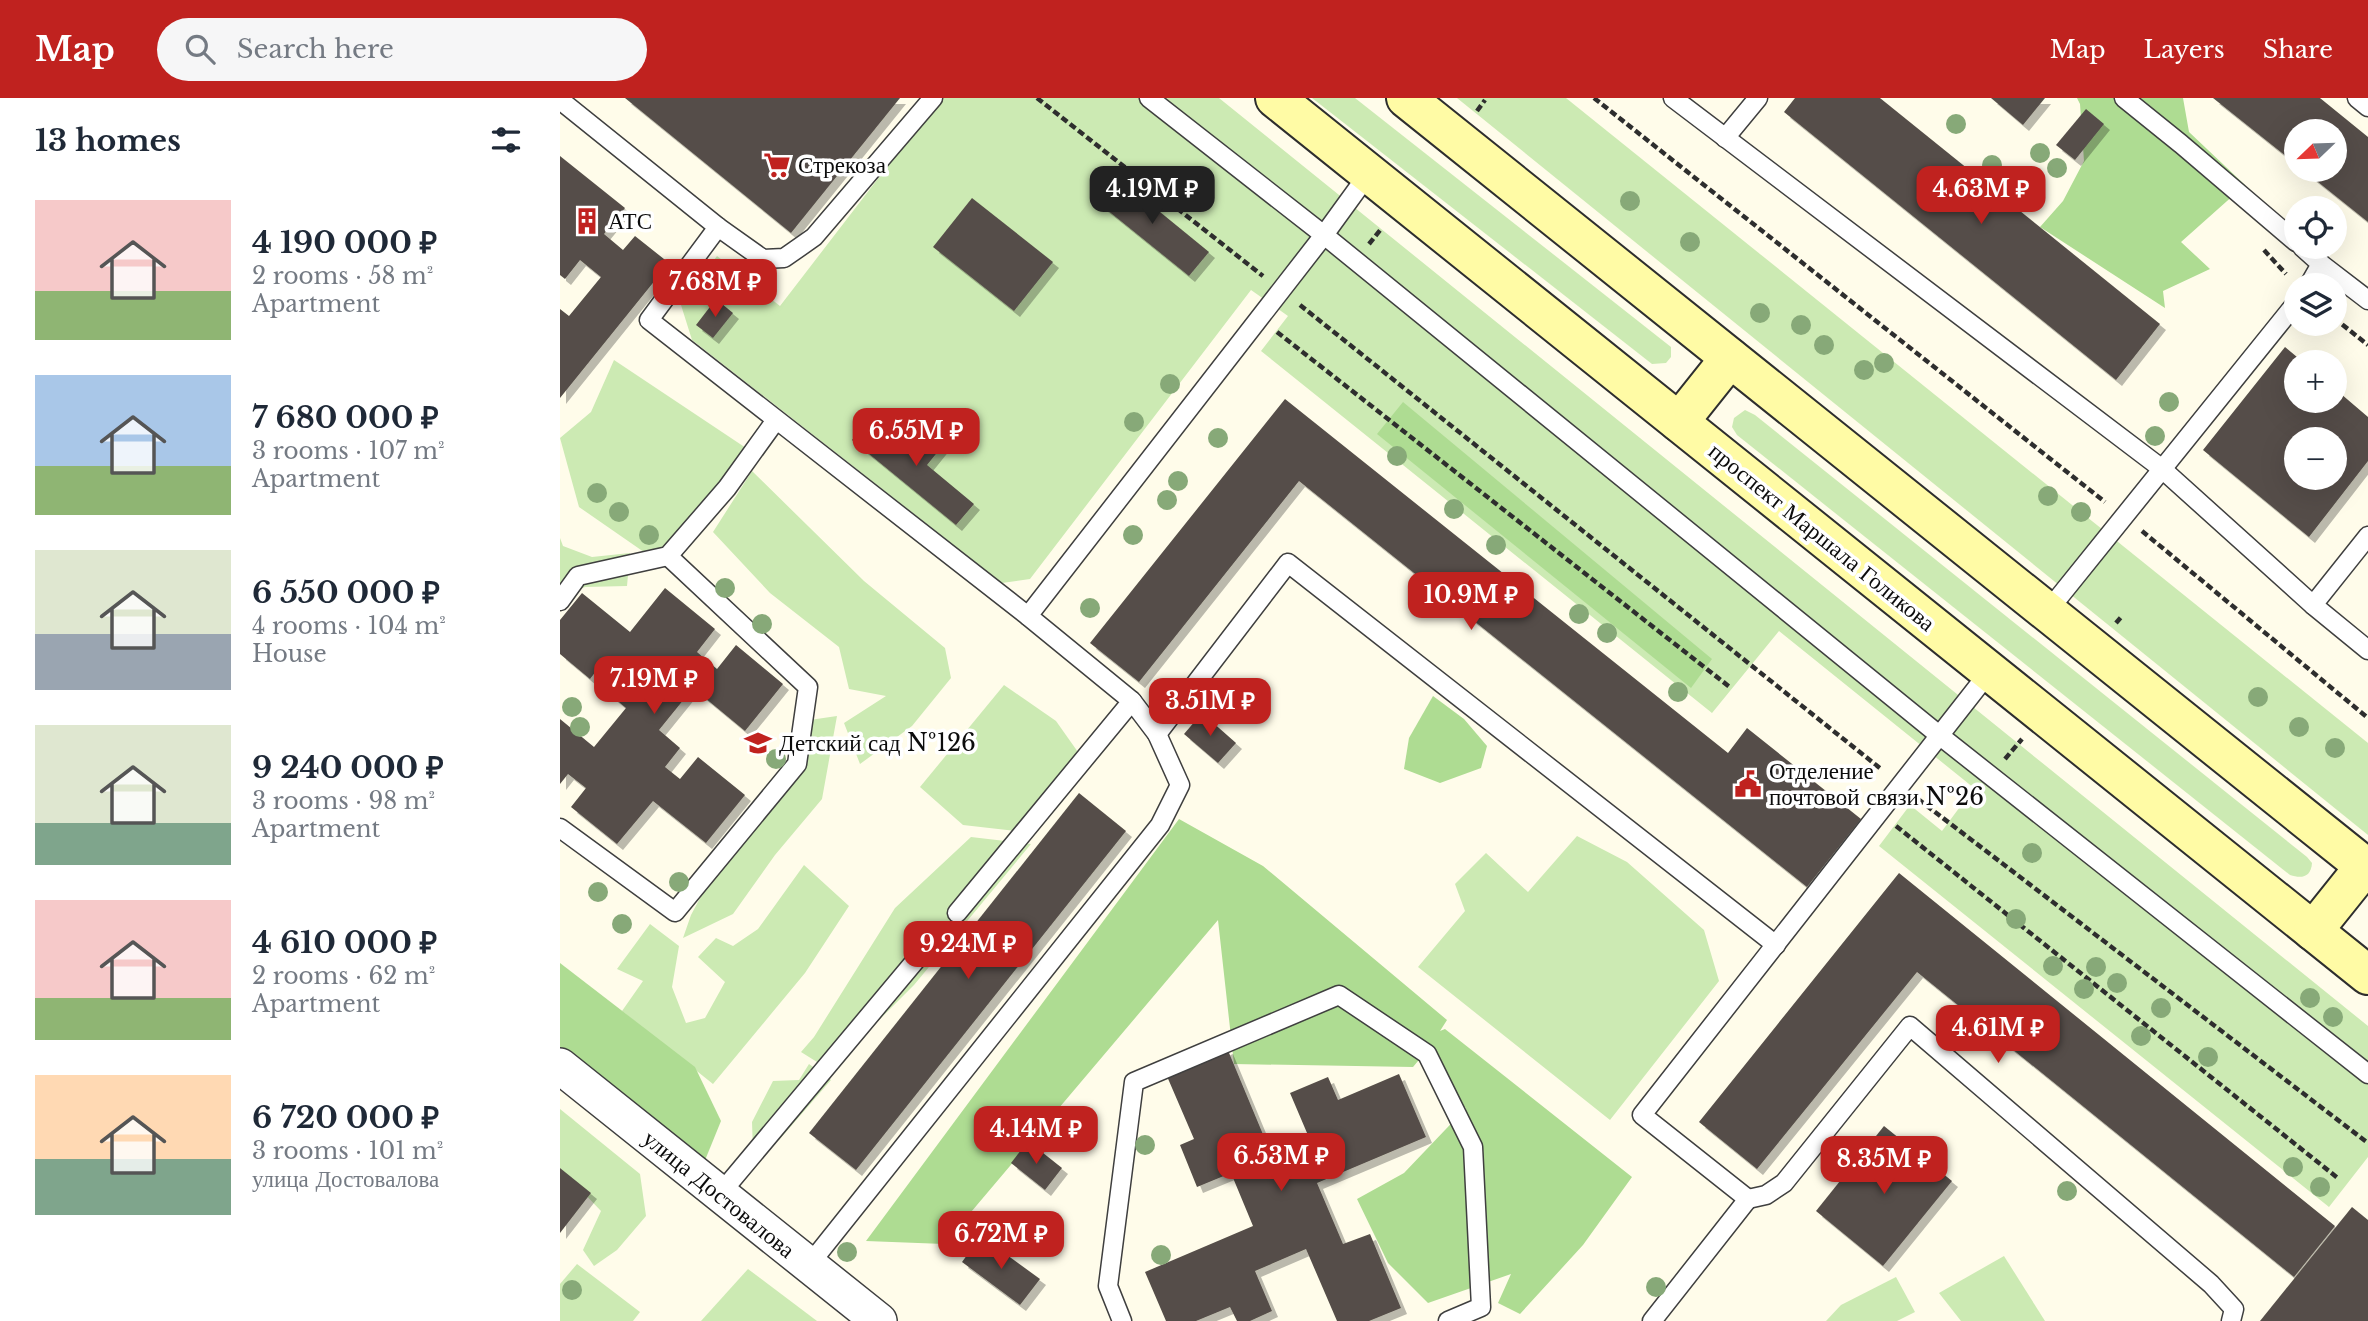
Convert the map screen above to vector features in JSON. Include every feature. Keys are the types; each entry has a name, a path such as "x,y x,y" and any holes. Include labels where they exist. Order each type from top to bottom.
{"main road":[{"name":"проспект Маршала Голикова","path":"1276,98 2368,975"},
{"path":"1411,100 2366,868 2313,932"},
{"path":"1679,422 1730,358"}],"street":[{"name":"улица Достовалова","path":"560,1066 879,1321"}],"lane":[{"path":"560,100 718,227 763,259 784,258 814,237 933,98"},
{"path":"1149,98 1324,235 1939,735 2368,1074"},
{"path":"1673,98 2161,468 2313,605 2368,650"},
{"path":"1725,138 1758,98"},
{"path":"2124,98 2284,232"},
{"path":"2357,98 2368,107"},
{"path":"1028,616 1324,235 1369,173"},
{"path":"718,227 649,320 1028,616 1132,701 1157,734 1180,785 1160,825 809,1265"},
{"path":"2315,259 2368,300"},
{"path":"2316,273 2321,264"},
{"path":"2047,612 2284,318"},
{"path":"560,601 578,576 668,556 727,488 776,420"},
{"path":"2313,605 2368,536"},
{"path":"560,828 676,912 797,764 808,687 668,556"},
{"path":"1157,734 1288,562 1776,945"},
{"path":"1748,1199 1642,1115 1990,671"},
{"path":"957,914 1132,701"},
{"path":"720,1194 931,942"},
{"path":"1122,1321 1108,1286 1134,1082 1339,995 1427,1054 1472,1147 1481,1307 1448,1321"},
{"path":"1652,1321 1748,1199 1766,1195 1784,1183 1910,1026 2211,1284 2234,1309 2231,1321"}],"path":[{"path":"1037,98 1900,785 2368,1143"},
{"path":"1594,98 2122,516 2368,718"},
{"path":"1259,318 1731,688"},
{"path":"2347,328 2368,345"},
{"path":"1879,812 2339,1179"}],"green space":[{"path":"940,98 1219,98 2368,1026 2368,1157 2329,1207 1879,846 1910,805 1942,831 1974,788 1779,631 1712,713 1261,351 1288,316 1251,290 1030,579 1002,583 692,340 681,305 717,256 780,306"},
{"path":"1312,98 1355,98 1671,347 1671,357 1666,363 1652,364"},
{"path":"1457,98 1566,98 2368,743 2368,835"},
{"path":"2077,98 2183,98 2189,132 2245,185 2181,242 2210,269 2163,291 2165,308 2040,227 2063,201 2084,161 2080,104"},
{"path":"614,360 746,448 667,568 579,507 560,438 591,412"},
{"path":"1403,402 1712,659 1691,688 1377,434"},
{"path":"1745,410 1755,415 2307,857 2312,863 2308,874 2302,877 2290,875 1737,435 1732,427 1734,418"},
{"path":"752,471 864,581 945,648 951,678 912,726 860,764 844,723 886,696 849,689 839,647 770,593 713,532"},
{"path":"560,538 563,546 592,557 630,553 627,586 585,587 560,598"},
{"path":"1004,685 1056,721 1085,762 1025,832 963,825 920,787"},
{"path":"1433,696 1464,719 1487,746 1481,768 1440,783 1404,769 1409,738"},
{"path":"837,716 822,799 775,855 733,914 683,938 691,915 723,855 790,787 796,722"},
{"path":"1179,819 1263,866 1447,1020 1440,1031 1445,1029 1632,1177 1583,1245 1520,1314 1498,1303 1511,1274 1428,1303 1388,1263 1357,1199 1404,1173 1466,1108 1441,1095 1423,1055 1413,1067 1234,1064 1218,920 944,1244 866,1241"},
{"path":"1577,836 1627,862 1704,930 1719,981 1610,1120 1418,967 1465,911 1455,884 1486,853 1528,892"},
{"path":"971,837 1031,844 914,985 833,1072 801,1052 814,1037 895,908"},
{"path":"804,865 849,906 805,973 713,1084 622,1011 643,981 617,969 650,924 679,946 672,987 686,1023 705,1018 725,982 698,957 716,938 733,946 758,929"},
{"path":"560,963 695,1067 721,1121 699,1175 560,1065"},
{"path":"809,1064 831,1080 779,1140 753,1152 752,1122 773,1081 799,1080"},
{"path":"560,1109 640,1174 646,1216 617,1250 594,1266 583,1250 601,1211 560,1168"},
{"path":"2004,1256 2045,1321 1961,1321 1939,1293"},
{"path":"577,1264 640,1312 633,1321 560,1321 560,1284"},
{"path":"748,1269 817,1321 701,1321"},
{"path":"1896,1277 1915,1312 1897,1321 1826,1321 1841,1305"}],"building":[{"name":"Стрекоза","path":"625,98 900,98 791,233"},
{"path":"1795,98 1880,98 2160,324 2116,380 1784,112"},
{"path":"1991,98 2045,98 2023,125"},
{"path":"2213,98 2320,98 2346,119 2284,119 2284,154"},
{"path":"2086,109 2104,124 2075,160 2056,145"},
{"path":"2347,120 2368,137 2368,222 2347,205 2347,196 2336,196 2318,182 2347,182"},
{"path":"560,156 625,208 604,234 623,250 635,236 669,263 560,398 560,309 569,316 601,277 580,260 565,279 560,275"},
{"path":"1116,176 1209,252 1189,276 1096,201"},
{"path":"972,198 1053,262 1014,311 933,247"},
{"path":"716,299 733,313 713,338 696,325"},
{"path":"2285,347 2289,350 2284,350 2284,413 2347,413 2347,399 2368,417 2368,461 2347,488 2347,427 2284,427 2284,490 2345,490 2309,537 2203,450"},
{"path":"1285,399 1728,753 1747,728 1861,819 1807,887 1299,481 1139,682 1090,643"},
{"path":"868,421 901,448 920,425 944,444 927,465 974,504 956,525 852,440"},
{"path":"665,588 715,629 697,652 717,669 736,645 783,684 745,731 693,688 659,730 680,748 665,767 680,779 698,757 745,795 706,843 653,801 617,844 571,807 586,788 568,774 560,784 560,719 594,747 626,708 607,692 624,671 607,657 590,679 560,654 560,620 582,593 630,632"},
{"path":"1202,713 1236,743 1218,763 1184,734"},
{"path":"1079,793 1126,831 856,1170 809,1133"},
{"path":"1899,873 2335,1226 2294,1277 1917,972 1757,1169 1699,1122"},
{"path":"1227,1048 1272,1156 1310,1140 1290,1093 1328,1077 1338,1100 1399,1074 1426,1137 1317,1183 1343,1244 1370,1234 1401,1308 1369,1321 1337,1321 1306,1249 1255,1271 1272,1311 1250,1321 1237,1321 1230,1307 1196,1321 1166,1321 1145,1272 1253,1226 1231,1173 1197,1187 1180,1145 1194,1139 1166,1074"},
{"path":"1884,1126 1952,1181 1883,1266 1816,1211"},
{"path":"1028,1141 1062,1168 1045,1190 1011,1163"},
{"path":"560,1168 591,1193 560,1233"},
{"path":"2352,1207 2368,1220 2368,1321 2260,1321"},
{"path":"981,1236 1040,1279 1020,1305 962,1262"}],"place":[{"name":"Стрекоза","path":"777,165"},
{"name":"АТС","path":"587,221"},
{"name":"Детский сад №126","path":"758,743"},
{"name":"Отделение почтовой связи №26","path":"1748,784"}]}
